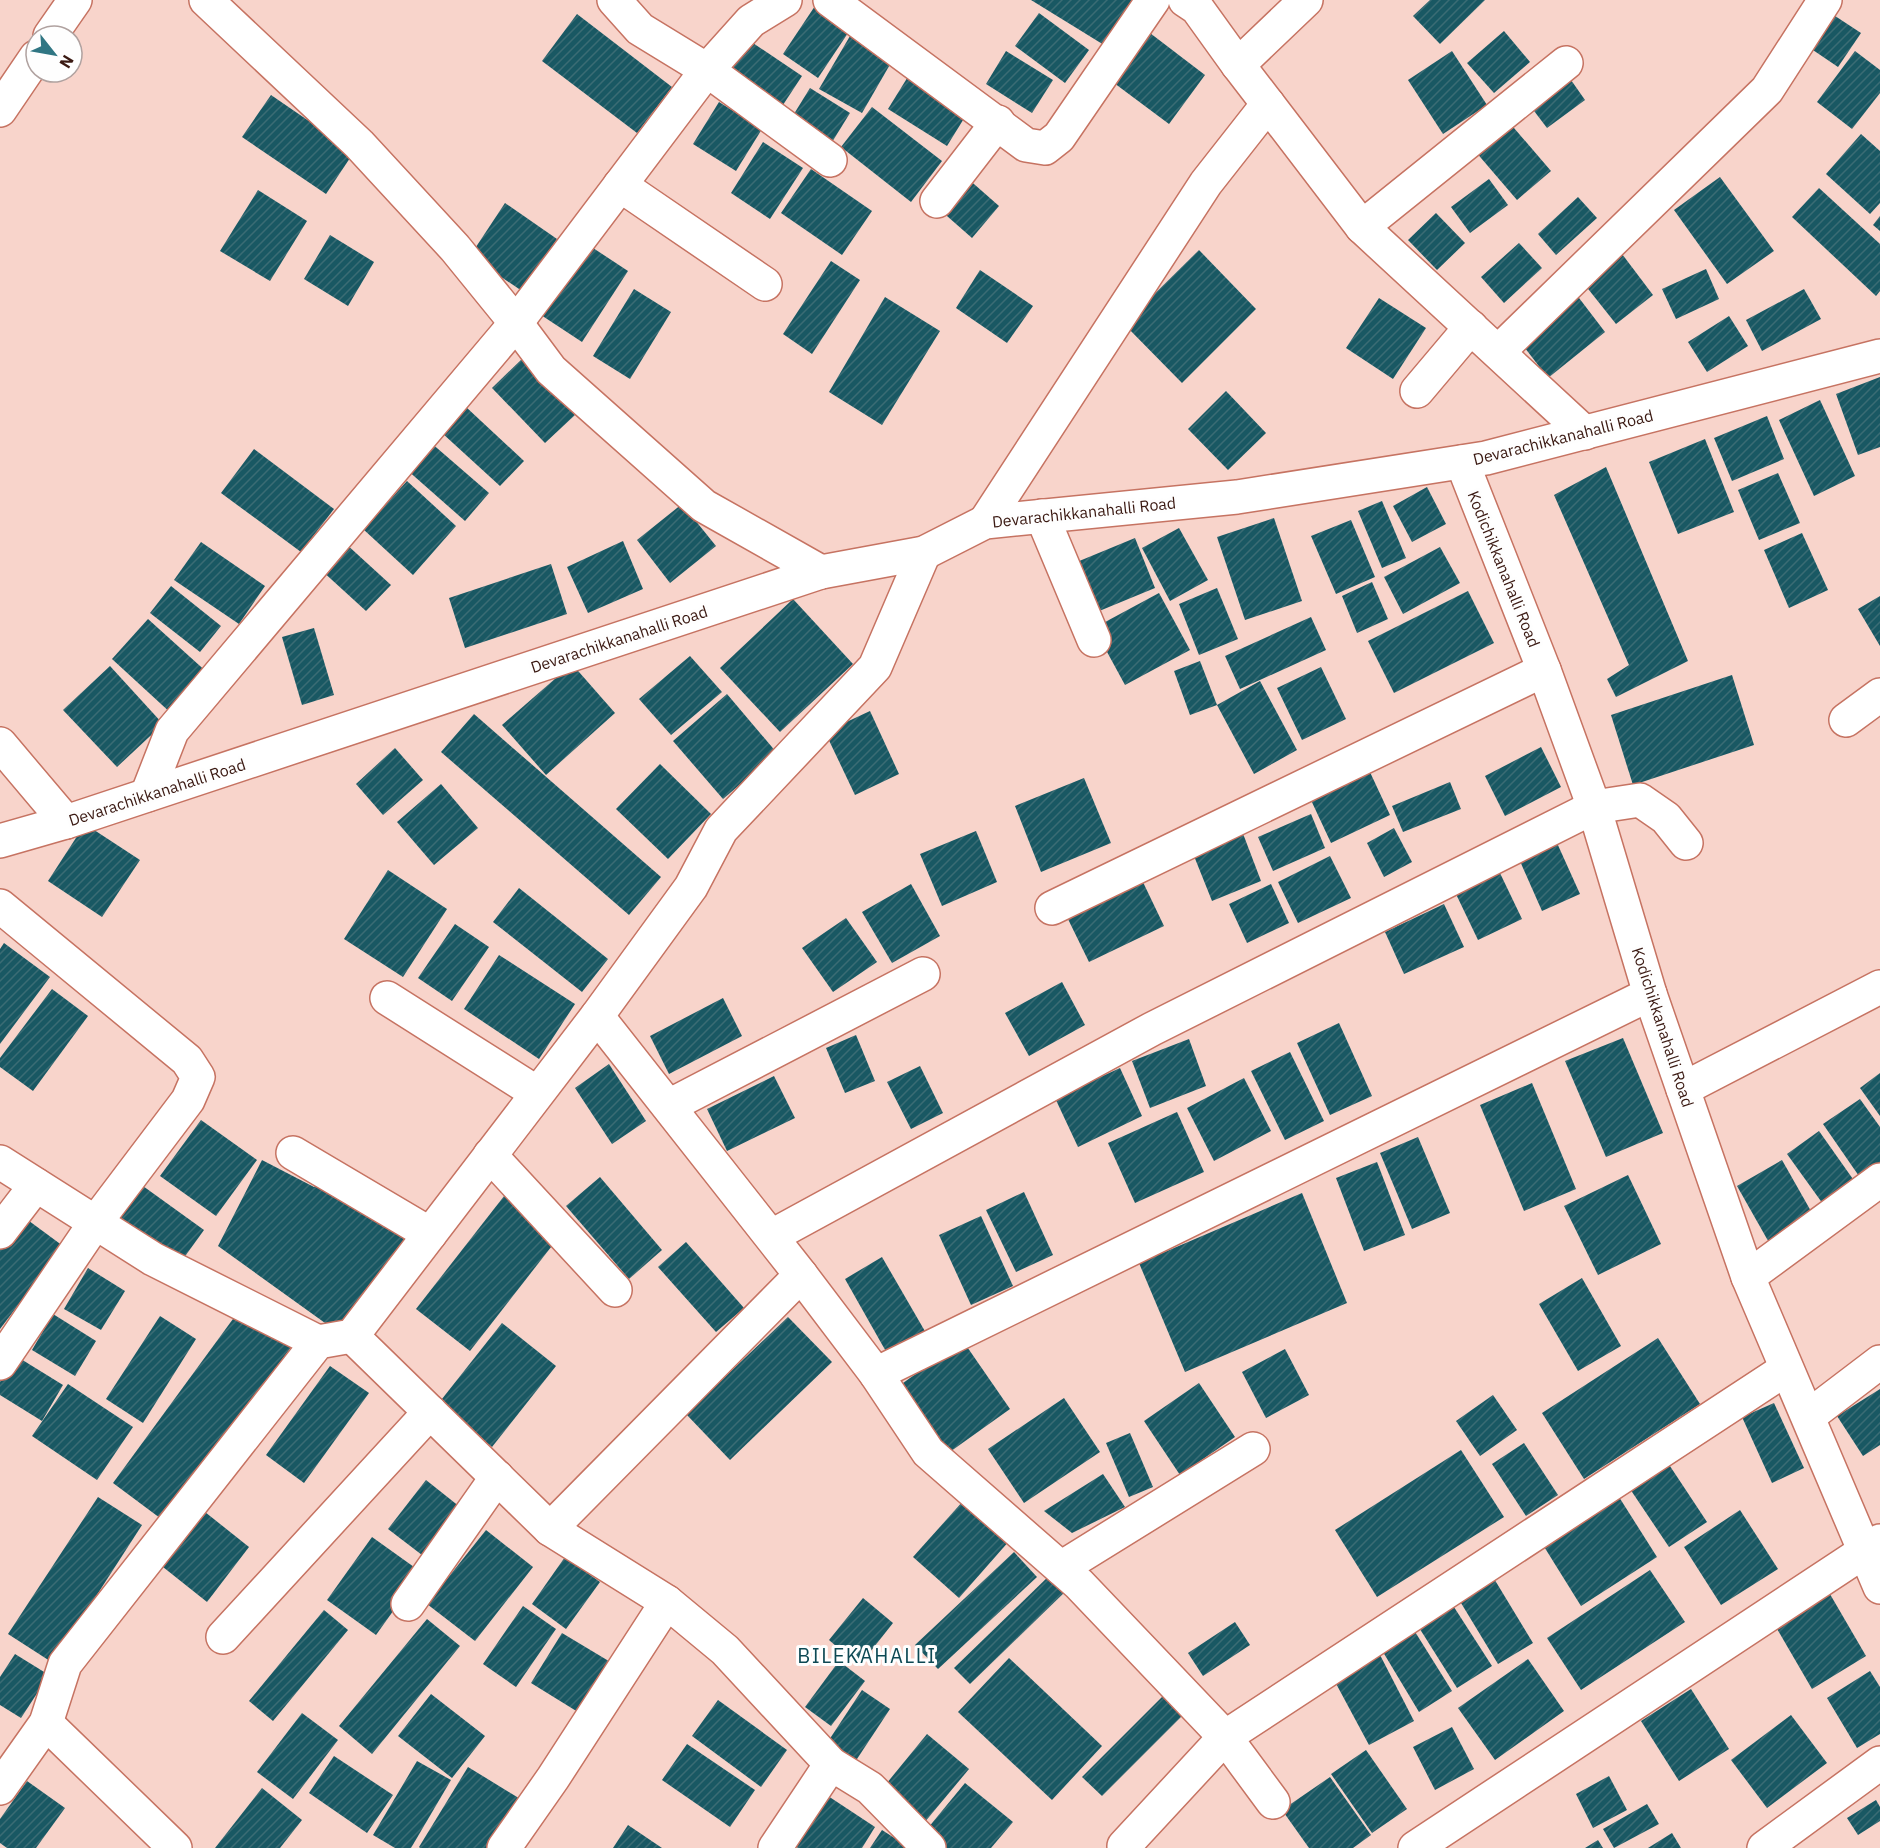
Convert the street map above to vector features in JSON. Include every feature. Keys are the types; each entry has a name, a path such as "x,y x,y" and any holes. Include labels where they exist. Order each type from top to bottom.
{"street":[{"path":"58,24 75,0"},
{"path":"206,0 359,144 455,248 516,322 551,370 704,506 821,572"},
{"path":"614,0 640,29 707,70 830,160"},
{"path":"147,795 172,731 516,322 707,70 751,21 785,0"},
{"path":"830,0 998,122 1026,145 1045,148 1059,137 1153,0"},
{"path":"1185,0 1197,8 1362,227 1586,433"},
{"path":"1238,64 1306,0"},
{"path":"1498,352 1767,90 1825,0"},
{"path":"1362,227 1566,63"},
{"path":"0,110 24,75"},
{"path":"985,522 1206,183 1268,104"},
{"path":"937,201 998,122"},
{"path":"620,185 765,284"},
{"path":"1417,391 1471,327"},
{"name":"Devarachikkanahalli Road","path":"0,841 66,822 821,572 924,553 985,522 1237,497 1486,458 1880,357"},
{"name":"Kodichikkanahalli Road","path":"1462,462 1544,670 1594,807 1650,994 1748,1277 1786,1369 1872,1546 1880,1587"},
{"path":"1042,516 1094,640"},
{"path":"0,1232 13,1177 153,1259 318,1342 352,1336 597,1016 691,887 721,830 875,667 924,553"},
{"path":"1052,908 1544,670"},
{"path":"1846,720 1880,695"},
{"path":"0,744 66,822"},
{"path":"772,1236 1152,1029 1594,807 1640,800 1666,818 1686,843"},
{"path":"0,906 187,1060 198,1077 189,1100 95,1223 0,1363"},
{"path":"669,1106 922,975"},
{"path":"1683,1089 1880,987"},
{"path":"876,1374 1650,994"},
{"path":"387,998 537,1093"},
{"path":"597,1016 772,1236 876,1374 928,1452 1079,1584 1225,1737 1273,1802"},
{"path":"293,1153 430,1234"},
{"path":"490,1155 615,1290"},
{"path":"1748,1277 1880,1180"},
{"path":"550,1529 801,1275"},
{"path":"352,1336 550,1529 667,1602 725,1650 831,1764 870,1788 928,1848"},
{"path":"0,1788 46,1723 65,1664 318,1342"},
{"path":"1809,1416 1880,1362"},
{"path":"1124,1846 1225,1737 1786,1369"},
{"path":"223,1637 430,1412"},
{"path":"1061,1568 1253,1449"},
{"path":"408,1604 497,1477"},
{"path":"1415,1848 1872,1546"},
{"path":"504,1848 553,1778 667,1602"},
{"path":"46,1723 163,1844"},
{"path":"1764,1848 1880,1763"},
{"path":"775,1848 831,1764"}],"building":[{"path":"819,0 854,24 818,78 783,54"},
{"path":"1031,0 1132,0 1104,45"},
{"path":"1430,0 1485,0 1440,44 1413,16"},
{"path":"1829,12 1861,33 1838,67 1807,46"},
{"path":"1039,13 1089,50 1065,83 1015,46"},
{"path":"577,14 672,87 637,133 542,61"},
{"path":"1146,30 1205,75 1169,124 1110,80"},
{"path":"1504,31 1530,62 1494,93 1467,63"},
{"path":"850,36 892,61 862,113 819,89"},
{"path":"750,41 802,76 777,114 724,79"},
{"path":"1006,51 1053,80 1032,113 986,84"},
{"path":"1452,51 1487,105 1443,134 1408,80"},
{"path":"1855,51 1880,70 1880,93 1852,129 1817,102"},
{"path":"1564,70 1585,100 1547,128 1525,99"},
{"path":"909,75 968,112 947,146 888,109"},
{"path":"810,88 850,113 829,147 789,122"},
{"path":"271,95 354,152 326,194 242,137"},
{"path":"719,102 762,129 736,171 693,144"},
{"path":"872,107 942,161 911,202 841,147"},
{"path":"1508,121 1551,171 1517,200 1475,151"},
{"path":"1861,134 1880,151 1880,203 1870,214 1826,174"},
{"path":"763,142 803,168 770,219 731,193"},
{"path":"811,169 872,211 842,255 781,213"},
{"path":"966,177 999,206 972,238 939,209"},
{"path":"1720,177 1774,251 1727,284 1674,210"},
{"path":"1489,179 1508,205 1470,233 1451,207"},
{"path":"1819,188 1880,244 1880,291 1876,296 1792,217"},
{"path":"258,190 307,221 270,281 220,251"},
{"path":"1578,197 1597,218 1556,255 1538,234"},
{"path":"505,203 557,239 522,291 470,256"},
{"path":"1436,213 1465,243 1437,270 1408,240"},
{"path":"1880,216 1880,231 1873,225"},
{"path":"330,235 374,262 348,306 304,279"},
{"path":"1519,243 1542,268 1504,303 1481,277"},
{"path":"587,244 628,271 582,342 541,315"},
{"path":"1199,250 1256,309 1182,383 1124,324"},
{"path":"1619,250 1653,295 1616,324 1581,280"},
{"path":"831,261 860,280 812,354 783,334"},
{"path":"1706,269 1719,299 1676,319 1662,289"},
{"path":"980,270 1033,306 1007,343 956,308"},
{"path":"634,289 671,312 630,379 593,356"},
{"path":"1804,289 1821,319 1762,351 1746,320"},
{"path":"1576,294 1605,332 1548,378 1518,339"},
{"path":"885,297 940,331 882,425 829,392"},
{"path":"1379,298 1426,328 1393,379 1346,348"},
{"path":"1729,316 1748,346 1707,372 1688,342"},
{"path":"522,359 575,415 545,443 492,388"},
{"path":"1880,377 1880,447 1858,455 1836,394"},
{"path":"1226,391 1266,433 1228,470 1188,429"},
{"path":"1820,400 1855,476 1814,496 1779,420"},
{"path":"466,407 524,461 500,486 442,433"},
{"path":"1767,416 1784,459 1732,481 1714,438"},
{"path":"1705,439 1734,512 1678,534 1649,462"},
{"path":"430,442 489,493 465,521 406,469"},
{"path":"254,449 334,509 301,552 221,493"},
{"path":"1606,467 1688,661 1616,697 1607,679 1629,665 1554,495"},
{"path":"1778,473 1800,523 1759,540 1738,490"},
{"path":"407,481 456,526 413,575 363,529"},
{"path":"1427,487 1446,524 1412,542 1393,506"},
{"path":"1382,501 1406,558 1382,568 1358,511"},
{"path":"682,504 716,546 670,583 637,540"},
{"path":"1274,518 1302,601 1245,620 1217,537"},
{"path":"1351,520 1375,577 1336,594 1311,536"},
{"path":"1179,528 1208,580 1170,601 1142,548"},
{"path":"1802,533 1828,590 1789,608 1764,550"},
{"path":"1135,538 1155,588 1092,614 1072,564"},
{"path":"623,541 643,589 588,613 567,567"},
{"path":"201,542 265,586 239,624 174,580"},
{"path":"345,543 391,585 366,611 320,569"},
{"path":"1440,547 1460,583 1403,614 1384,577"},
{"path":"551,564 567,614 465,648 449,598"},
{"path":"1372,582 1388,619 1357,633 1342,596"},
{"path":"171,586 221,626 200,652 150,613"},
{"path":"1217,588 1238,639 1199,655 1179,604"},
{"path":"1468,591 1494,643 1394,693 1368,641"},
{"path":"1159,593 1190,650 1125,685 1094,628"},
{"path":"1880,596 1880,646 1858,609"},
{"path":"793,599 853,664 780,732 720,668"},
{"path":"1311,617 1326,650 1240,689 1225,656"},
{"path":"148,619 210,675 173,715 112,659"},
{"path":"314,628 334,695 302,705 282,637"},
{"path":"690,656 722,692 671,735 639,699"},
{"path":"1200,661 1217,705 1190,715 1174,671"},
{"path":"572,664 615,713 546,775 502,725"},
{"path":"110,666 163,724 117,767 63,710"},
{"path":"1321,667 1346,719 1302,740 1277,688"},
{"path":"1732,675 1754,745 1633,785 1611,715"},
{"path":"1260,681 1297,750 1254,774 1217,705"},
{"path":"727,694 777,753 723,799 673,741"},
{"path":"870,711 899,774 855,795 825,732"},
{"path":"474,714 661,877 629,915 441,752"},
{"path":"1541,747 1561,787 1505,816 1485,776"},
{"path":"395,748 423,780 383,815 356,784"},
{"path":"660,764 711,814 668,859 616,809"},
{"path":"1369,770 1390,815 1331,843 1310,798"},
{"path":"1084,778 1111,843 1041,872 1015,806"},
{"path":"1450,782 1461,809 1403,832 1392,806"},
{"path":"441,784 478,828 434,865 397,822"},
{"path":"1311,814 1325,848 1273,871 1258,837"},
{"path":"85,824 140,860 102,917 48,881"},
{"path":"1394,828 1412,862 1384,877 1367,843"},
{"path":"976,831 997,882 942,906 920,854"},
{"path":"1242,831 1261,881 1212,901 1192,851"},
{"path":"1557,843 1580,894 1542,911 1519,859"},
{"path":"1330,856 1351,898 1298,923 1278,882"},
{"path":"388,870 447,909 403,977 344,939"},
{"path":"1499,871 1522,919 1478,940 1455,892"},
{"path":"1141,878 1164,926 1089,962 1066,915"},
{"path":"911,884 940,936 892,963 862,912"},
{"path":"1271,884 1289,923 1247,943 1229,904"},
{"path":"519,888 608,959 582,992 493,922"},
{"path":"1444,904 1464,947 1404,974 1385,932"},
{"path":"846,918 877,962 833,992 802,948"},
{"path":"455,924 489,947 452,1001 418,978"},
{"path":"4,943 50,977 0,1044 0,949"},
{"path":"499,955 575,1004 539,1059 464,1009"},
{"path":"1062,982 1085,1025 1029,1056 1005,1013"},
{"path":"52,989 88,1016 33,1091 0,1067 0,1058"},
{"path":"723,998 742,1036 669,1074 650,1036"},
{"path":"1339,1023 1372,1096 1330,1115 1297,1043"},
{"path":"856,1035 875,1081 845,1093 826,1048"},
{"path":"1623,1038 1663,1133 1606,1157 1565,1061"},
{"path":"1189,1039 1206,1086 1150,1108 1132,1061"},
{"path":"1290,1052 1324,1121 1285,1140 1251,1071"},
{"path":"609,1064 646,1121 612,1144 575,1088"},
{"path":"920,1066 943,1113 911,1129 887,1082"},
{"path":"1120,1068 1142,1116 1078,1147 1055,1098"},
{"path":"1880,1073 1880,1116 1860,1088"},
{"path":"774,1076 795,1118 727,1151 707,1109"},
{"path":"1244,1078 1271,1131 1214,1161 1187,1108"},
{"path":"1532,1083 1576,1189 1524,1211 1480,1105"},
{"path":"1860,1099 1880,1127 1880,1166 1861,1179 1823,1124"},
{"path":"1177,1112 1204,1172 1135,1203 1108,1143"},
{"path":"201,1120 257,1160 216,1216 160,1176"},
{"path":"1819,1131 1855,1182 1823,1204 1787,1154"},
{"path":"1418,1137 1450,1213 1412,1229 1380,1153"},
{"path":"262,1160 314,1187 325,1179 410,1239 339,1333 218,1246"},
{"path":"1782,1160 1816,1220 1771,1246 1737,1186"},
{"path":"1377,1162 1405,1235 1364,1251 1336,1178"},
{"path":"1628,1175 1661,1244 1598,1275 1564,1206"},
{"path":"600,1177 662,1250 629,1279 566,1206"},
{"path":"136,1181 204,1230 178,1266 110,1216"},
{"path":"508,1191 562,1233 470,1351 416,1309"},
{"path":"1024,1192 1053,1255 1016,1272 986,1210"},
{"path":"1302,1193 1347,1303 1185,1372 1139,1263"},
{"path":"21,1215 63,1246 0,1329 0,1243"},
{"path":"981,1216 1013,1286 971,1305 939,1235"},
{"path":"686,1242 744,1308 716,1332 658,1267"},
{"path":"882,1257 926,1333 888,1355 845,1279"},
{"path":"88,1268 125,1291 101,1330 64,1309"},
{"path":"1582,1278 1621,1346 1578,1371 1539,1304"},
{"path":"241,1308 292,1346 164,1521 113,1483"},
{"path":"53,1314 96,1341 75,1376 32,1350"},
{"path":"160,1316 196,1339 143,1423 106,1399"},
{"path":"788,1317 832,1362 730,1460 686,1414"},
{"path":"502,1323 556,1366 492,1447 438,1404"},
{"path":"1658,1338 1700,1404 1584,1479 1542,1413"},
{"path":"963,1341 1010,1409 947,1454 900,1385"},
{"path":"1285,1349 1309,1395 1266,1418 1242,1372"},
{"path":"16,1356 63,1385 42,1421 0,1395 0,1382"},
{"path":"330,1366 369,1393 304,1483 266,1455"},
{"path":"1199,1383 1235,1437 1180,1475 1144,1421"},
{"path":"68,1384 133,1427 97,1480 32,1436"},
{"path":"1880,1389 1880,1445 1863,1456 1837,1416"},
{"path":"1493,1395 1517,1430 1480,1456 1456,1421"},
{"path":"1064,1398 1100,1452 1024,1503 988,1449"},
{"path":"1774,1403 1804,1468 1772,1483 1742,1417"},
{"path":"1130,1433 1153,1487 1129,1497 1106,1443"},
{"path":"1524,1443 1558,1495 1526,1516 1492,1464"},
{"path":"1461,1450 1504,1517 1377,1597 1335,1530"},
{"path":"1662,1454 1707,1522 1669,1547 1624,1480"},
{"path":"1103,1474 1125,1507 1072,1533 1044,1511"},
{"path":"426,1480 460,1507 422,1555 388,1529"},
{"path":"98,1497 142,1525 53,1663 8,1634"},
{"path":"1619,1497 1657,1557 1581,1606 1543,1545"},
{"path":"964,1500 1010,1540 959,1598 913,1557"},
{"path":"1740,1510 1778,1569 1721,1605 1684,1547"},
{"path":"205,1512 249,1547 207,1602 163,1567"},
{"path":"486,1530 533,1567 475,1641 427,1604"},
{"path":"372,1537 421,1572 376,1635 327,1600"},
{"path":"1014,1552 1037,1577 938,1669 915,1645"},
{"path":"565,1557 600,1582 566,1629 532,1604"},
{"path":"1650,1570 1685,1622 1581,1690 1547,1638"},
{"path":"1053,1572 1069,1588 970,1684 954,1668"},
{"path":"1493,1577 1533,1643 1498,1664 1458,1598"},
{"path":"1827,1589 1866,1656 1812,1689 1773,1622"},
{"path":"863,1598 893,1623 859,1666 829,1640"},
{"path":"1452,1604 1492,1666 1457,1688 1418,1626"},
{"path":"523,1606 556,1629 516,1687 483,1664"},
{"path":"324,1610 348,1630 273,1721 249,1701"},
{"path":"427,1619 460,1646 372,1754 339,1726"},
{"path":"1235,1622 1250,1645 1203,1676 1188,1653"},
{"path":"1412,1627 1452,1691 1419,1712 1380,1647"},
{"path":"562,1633 617,1666 586,1717 531,1683"},
{"path":"1379,1653 1414,1721 1369,1745 1333,1678"},
{"path":"15,1654 49,1675 21,1718 0,1705 0,1677"},
{"path":"1009,1658 1102,1746 1052,1800 958,1712"},
{"path":"1528,1659 1564,1711 1495,1760 1458,1708"},
{"path":"839,1661 865,1681 831,1726 805,1707"},
{"path":"1870,1671 1880,1687 1880,1734 1857,1748 1827,1698"},
{"path":"1170,1689 1190,1708 1102,1796 1082,1777"},
{"path":"1691,1689 1729,1749 1679,1781 1641,1721"},
{"path":"862,1690 890,1709 855,1762 827,1743"},
{"path":"431,1694 485,1736 452,1778 398,1736"},
{"path":"718,1700 787,1750 761,1787 692,1736"},
{"path":"302,1713 338,1740 293,1799 257,1772"},
{"path":"1791,1715 1827,1763 1767,1808 1731,1760"},
{"path":"1452,1727 1474,1769 1435,1790 1413,1747"},
{"path":"927,1734 969,1769 924,1823 882,1789"},
{"path":"687,1744 755,1790 730,1827 662,1780"},
{"path":"1366,1750 1407,1809 1372,1833 1331,1774"},
{"path":"334,1756 393,1795 367,1833 309,1793"},
{"path":"417,1761 451,1780 411,1848 395,1848 373,1835"},
{"path":"468,1767 522,1800 492,1848 420,1848 419,1847"},
{"path":"1609,1776 1627,1810 1593,1828 1576,1794"},
{"path":"1330,1777 1371,1835 1353,1848 1309,1848 1282,1810"},
{"path":"27,1781 65,1808 36,1848 7,1848 0,1843 0,1819"},
{"path":"965,1783 1013,1822 991,1848 940,1848 923,1834"},
{"path":"262,1788 302,1820 280,1848 215,1848"},
{"path":"825,1794 875,1827 862,1848 798,1848 792,1844"},
{"path":"1876,1800 1880,1807 1880,1821 1858,1835 1847,1818"},
{"path":"1647,1804 1659,1824 1614,1848 1603,1829"},
{"path":"628,1825 662,1848 613,1848"},
{"path":"882,1830 910,1848 870,1848"},
{"path":"1672,1833 1681,1848 1648,1848"},
{"path":"1598,1840 1603,1848 1585,1848"}],"district":[{"name":"BILEKAHALLI","path":"867,1656"}]}
